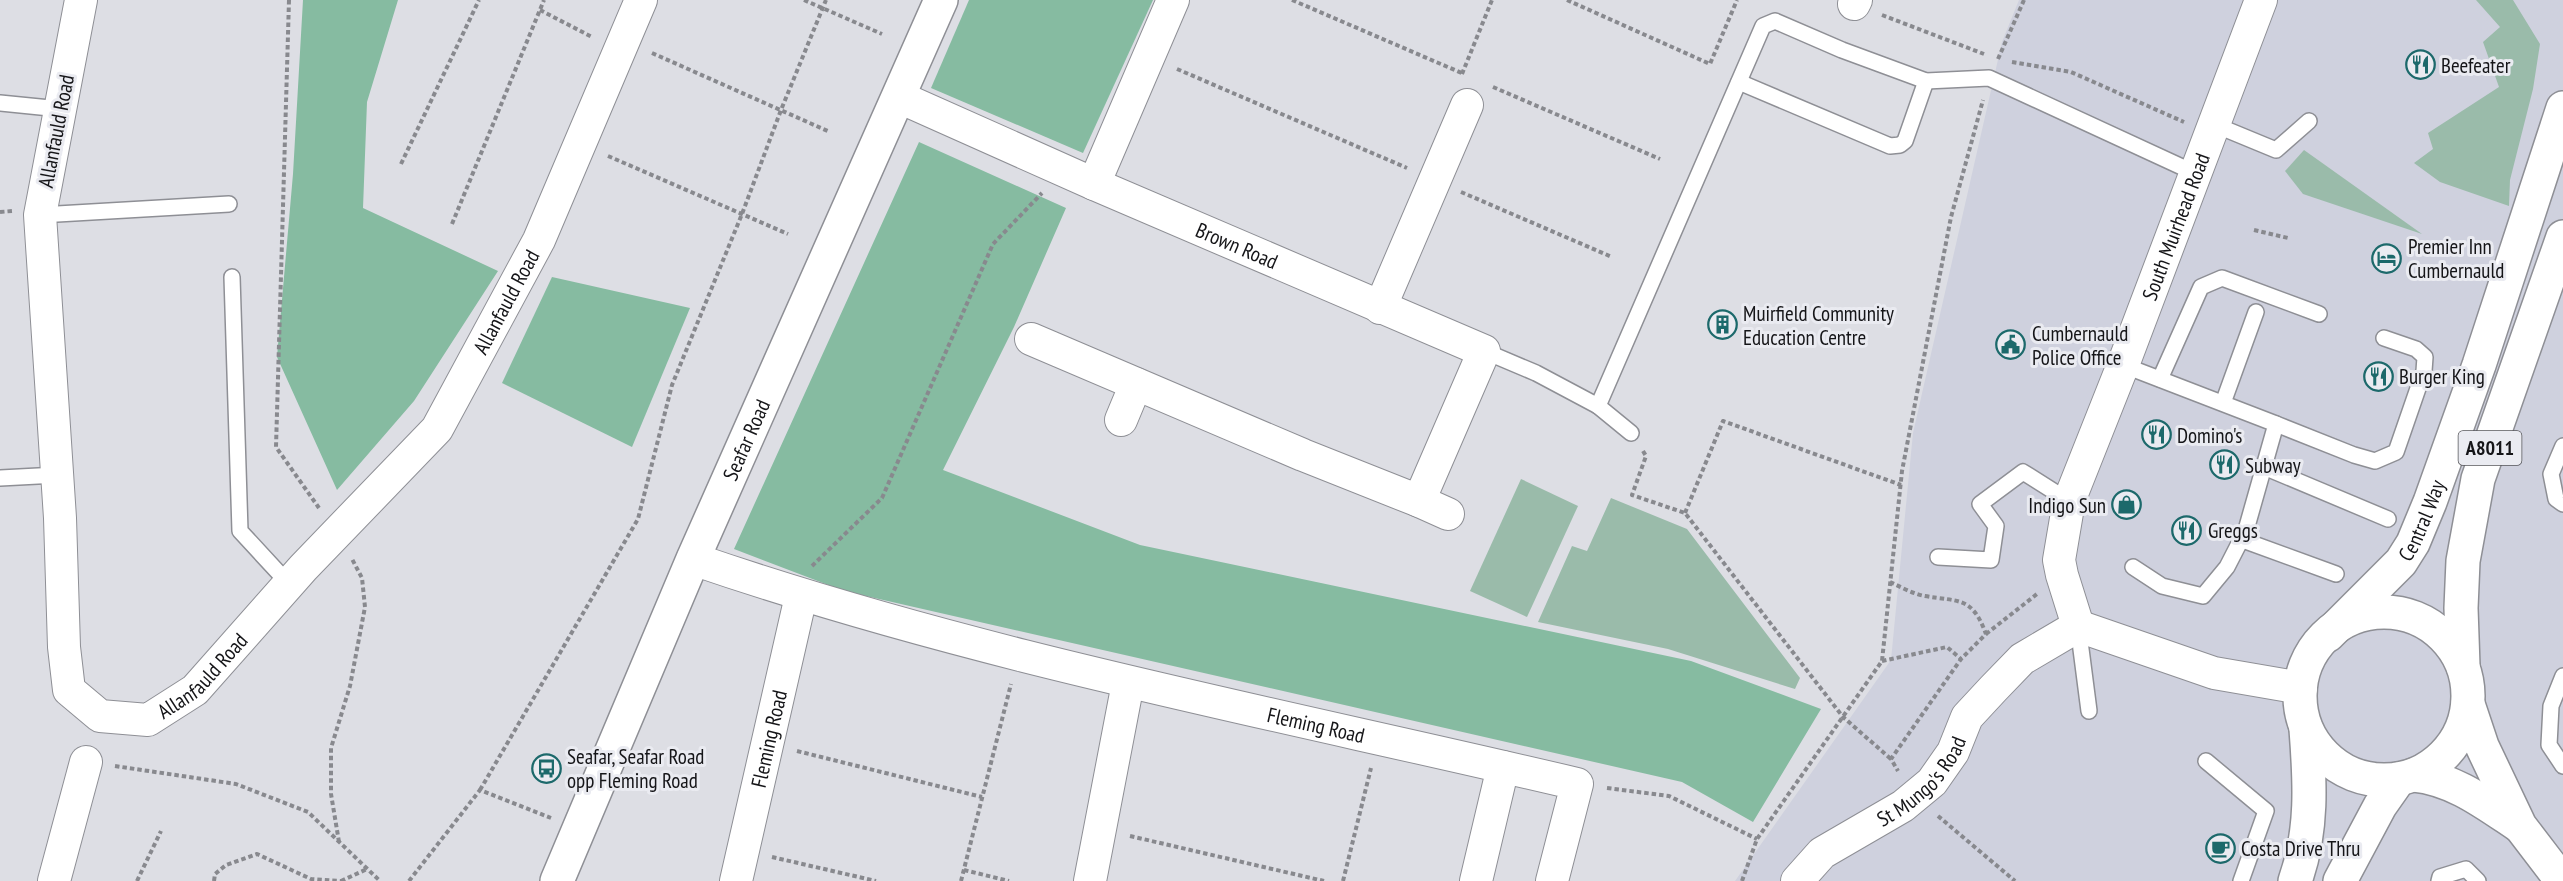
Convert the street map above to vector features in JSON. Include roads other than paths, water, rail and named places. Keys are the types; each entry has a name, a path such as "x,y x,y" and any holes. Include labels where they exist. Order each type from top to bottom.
{"main road":[{"name":"Seafar Road","path":"557,881 693,559 941,0"},
{"name":"Central Way","path":"2328,634 2401,562 2413,543 2475,375 2563,108"},
{"name":"Central Way","path":"2463,666 2461,608 2463,561 2478,479 2563,237"},
{"path":"2295,881 2306,844 2310,795 2301,688 2312,654 2328,634 2340,625 2360,616 2382,613 2411,617 2437,631 2457,653 2468,685 2468,704 2464,722 2445,755 2431,767 2406,777 2380,806 2340,881"},
{"path":"2468,704 2482,746 2520,826 2561,877"},
{"path":"2305,725 2322,754 2335,765 2365,778 2435,777 2470,793 2520,826"}],"street":[{"name":"Allanfauld Road","path":"81,0 40,215 57,475 64,647 69,690 100,716 148,720 195,690 289,584 437,429 539,240 641,0"},
{"path":"1094,184 1173,0"},
{"name":"South Muirhead Road","path":"2078,626 2059,560 2069,501 2261,0"},
{"name":"Brown Road","path":"899,97 1064,171 1484,351"},
{"path":"1380,308 1467,105"},
{"path":"1031,339 1448,514"},
{"path":"1419,501 1484,351"},
{"path":"1121,420 1136,384"},
{"name":"Fleming Road","path":"693,559 794,594 1128,683 1577,784 1552,881"},
{"name":"Fleming Road","path":"736,881 766,743 794,594"},
{"path":"2078,626 2214,673 2301,688"},
{"name":"St Mungo's Road","path":"1797,881 1821,853 1903,806 1932,782 1953,752 1967,717 2022,659 2078,626"},
{"path":"1090,881 1128,683"},
{"path":"54,881 86,762"},
{"path":"1476,881 1503,767"}],"lane":[{"path":"1599,406 1763,26 1775,21 1842,50 1926,81 1989,78 2195,173"},
{"path":"1739,82 1890,146 1899,145 1905,141 1926,81"},
{"path":"0,103 60,109"},
{"path":"2212,129 2276,150 2309,121"},
{"path":"40,215 229,204"},
{"path":"232,278 240,531 289,584"},
{"path":"2160,379 2200,287 2222,278 2319,314"},
{"path":"2223,403 2256,312"},
{"path":"2123,365 2354,455 2375,461 2396,452 2424,371 2425,357 2416,349 2384,338"},
{"path":"1484,351 1599,406 1631,432"},
{"path":"2133,567 2162,586 2203,596 2227,567 2246,530 2276,424"},
{"path":"2563,446 2551,474 2556,500 2563,504"},
{"path":"2264,466 2388,519"},
{"path":"1938,557 1991,560 1996,526 1980,504 2023,472 2069,501"},
{"path":"0,478 57,475"},
{"path":"2241,539 2336,574"},
{"path":"2078,626 2089,711"},
{"path":"2563,676 2551,706 2549,745 2563,766"},
{"path":"2206,761 2266,811 2241,881"},
{"path":"2439,881 2440,877 2466,869 2478,881"}],"place":[{"name":"Beefeater","path":"2420,65"},
{"name":"Premier Inn Cumbernauld","path":"2387,258"},
{"name":"Muirfield Community Education Centre","path":"1722,325"},
{"name":"Cumbernauld Police Office","path":"2011,345"},
{"name":"Burger King","path":"2378,376"},
{"name":"Domino's","path":"2156,435"},
{"name":"Subway","path":"2224,465"},
{"name":"Indigo Sun","path":"2127,505"},
{"name":"Greggs","path":"2187,530"},
{"name":"Seafar, Seafar Road opp Fleming Road","path":"546,768"},
{"name":"Costa Drive Thru","path":"2220,848"}]}
